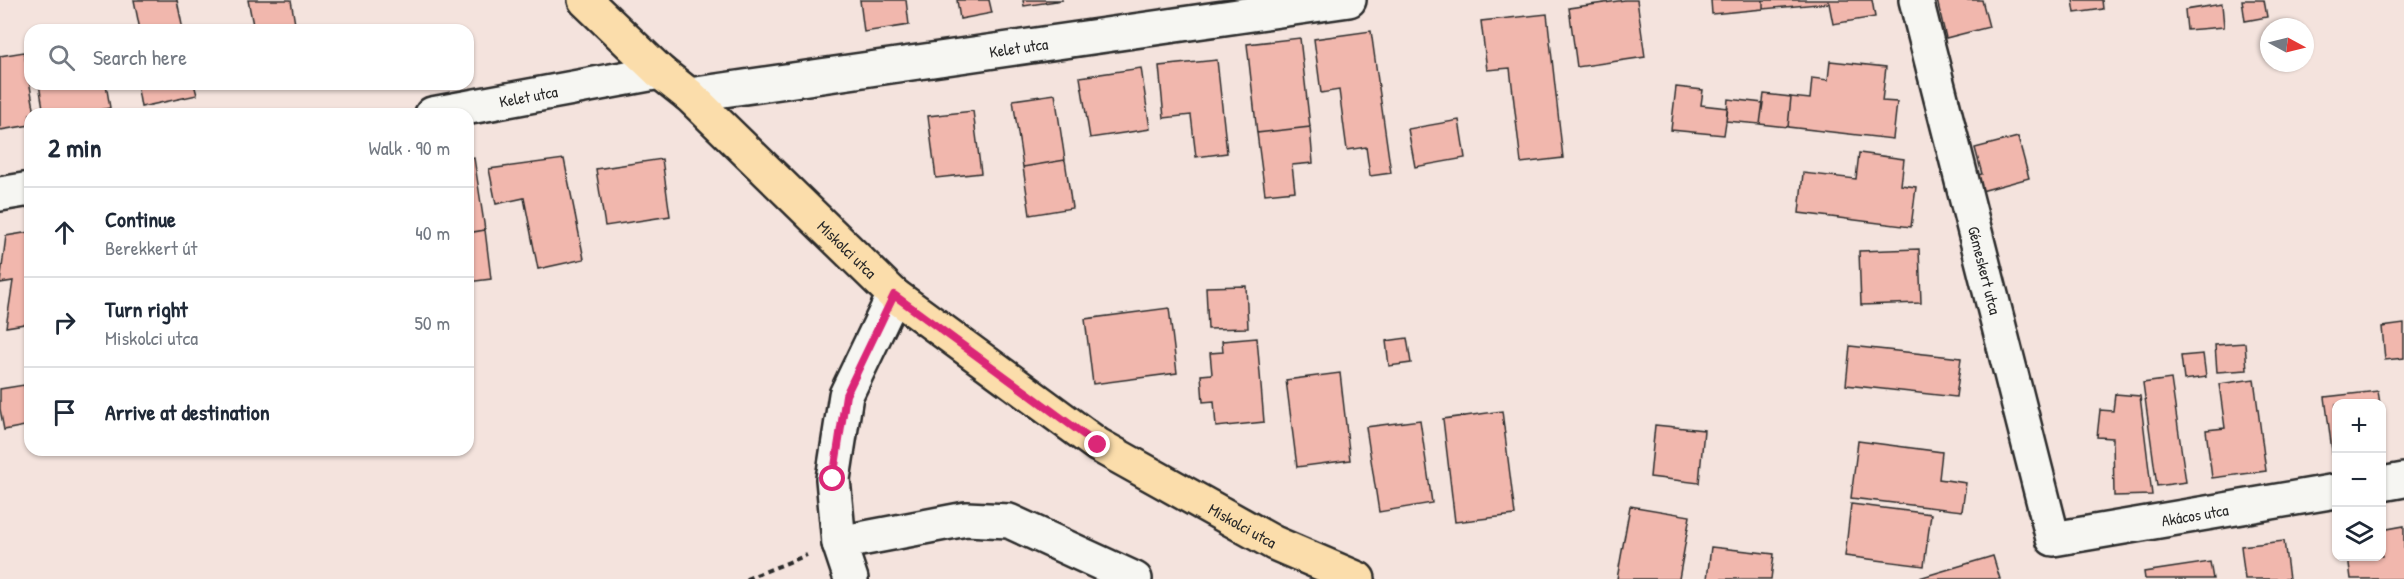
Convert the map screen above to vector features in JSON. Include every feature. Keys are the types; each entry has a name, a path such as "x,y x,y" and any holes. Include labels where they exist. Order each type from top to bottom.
{"main road":[{"name":"Miskolci utca","path":"585,0 660,72 689,95 894,295 1098,445 1274,543 1358,579"}],"street":[{"name":"Kelet utca","path":"689,95 1350,0"},
{"name":"Gémeskert utca","path":"1916,0 2053,539"},
{"name":"Kelet utca","path":"465,108 660,72"},
{"path":"0,194 24,190"},
{"path":"851,579 839,543 833,479 846,395 894,295"},
{"path":"2386,483 2404,480"},
{"name":"Akácos utca","path":"2053,539 2332,492"},
{"path":"839,543 966,519 1009,521 1135,579"}],"path":[{"path":"746,579 839,543"}],"building":[{"path":"134,0 177,0 182,24 139,24"},
{"path":"248,0 291,0 295,24 253,24"},
{"path":"860,0 906,0 909,25 864,32"},
{"path":"957,0 989,0 992,13 960,19"},
{"path":"1023,0 1063,0 1024,6"},
{"path":"1637,0 1645,57 1577,67 1569,8"},
{"path":"1711,0 1763,0 1763,9 1712,14"},
{"path":"1763,0 1872,0 1875,17 1833,24 1829,3 1763,9"},
{"path":"1937,0 1982,0 1989,27 1946,38"},
{"path":"2073,0 2102,0 2103,9 2075,13"},
{"path":"2242,0 2264,0 2267,17 2245,21"},
{"path":"2222,4 2224,27 2187,30 2185,10"},
{"path":"1547,14 1563,158 1521,163 1510,68 1487,70 1481,21"},
{"path":"1371,31 1391,173 1370,176 1366,147 1347,150 1339,90 1321,93 1314,39"},
{"path":"1300,38 1310,127 1257,133 1247,44"},
{"path":"24,52 24,90 31,90 34,108 24,108 24,126 0,130 0,56"},
{"path":"1217,60 1227,153 1196,157 1191,115 1164,118 1159,66"},
{"path":"1830,61 1886,67 1882,101 1897,102 1893,139 1788,127 1791,97 1810,99 1812,78 1828,80"},
{"path":"1141,68 1150,129 1090,138 1080,77"},
{"path":"1676,87 1703,90 1701,105 1728,108 1724,135 1671,130"},
{"path":"40,90 107,90 110,108 43,108"},
{"path":"138,90 196,90 197,95 141,107"},
{"path":"1055,94 1065,160 1023,167 1013,100"},
{"path":"1764,94 1791,97 1788,127 1760,124"},
{"path":"1728,99 1763,103 1760,124 1726,121"},
{"path":"973,111 981,173 936,178 928,116"},
{"path":"1459,120 1465,158 1415,167 1408,129"},
{"path":"1310,127 1313,163 1292,165 1295,191 1265,194 1257,133"},
{"path":"2018,137 2029,178 1974,193 1969,177 1982,174 1975,148"},
{"path":"1859,153 1904,159 1901,185 1916,187 1911,227 1799,213 1803,173 1856,179"},
{"path":"474,158 485,230 474,232"},
{"path":"564,159 584,259 538,269 524,198 496,204 489,169"},
{"path":"662,159 670,216 605,226 596,169"},
{"path":"1065,160 1072,208 1030,215 1023,167"},
{"path":"485,230 491,279 474,281 474,232"},
{"path":"24,233 24,324 6,327 13,281 0,283 6,236"},
{"path":"1919,249 1921,303 1861,305 1859,251"},
{"path":"1246,286 1248,328 1208,329 1206,287"},
{"path":"1169,308 1177,373 1093,384 1085,319"},
{"path":"2404,324 2404,358 2385,360 2382,327"},
{"path":"1257,338 1264,422 1216,427 1214,401 1203,402 1201,375 1212,374 1210,353 1223,352 1222,341"},
{"path":"1407,338 1411,363 1389,366 1386,341"},
{"path":"2245,343 2247,370 2217,372 2215,345"},
{"path":"1850,346 1961,358 1956,397 1846,385"},
{"path":"2203,354 2206,377 2184,380 2181,356"},
{"path":"1340,373 1350,460 1297,467 1286,380"},
{"path":"2171,379 2186,482 2157,486 2143,383"},
{"path":"2254,379 2266,471 2212,478 2206,430 2225,428 2219,384"},
{"path":"24,385 24,426 4,430 0,409 0,389"},
{"path":"2378,391 2379,399 2332,399 2332,450 2325,397"},
{"path":"2115,394 2140,396 2152,495 2114,496 2113,438 2097,437 2100,410 2113,411"},
{"path":"1502,411 1515,515 1455,522 1443,419"},
{"path":"1420,420 1432,503 1379,512 1366,427"},
{"path":"1655,425 1704,430 1699,483 1650,477"},
{"path":"1858,441 1942,452 1939,479 1966,483 1962,511 1851,498"},
{"path":"1851,504 1931,514 1924,566 1845,556"},
{"path":"1630,506 1690,516 1679,579 1617,579"},
{"path":"2404,526 2404,579 2351,579 2349,561 2386,561 2386,529"},
{"path":"2284,541 2289,579 2245,579 2241,546"},
{"path":"1711,547 1774,554 1771,579 1707,579"},
{"path":"1993,556 2000,579 1916,579"},
{"path":"2210,562 2213,579 2145,579 2144,572"}],"route":[{"path":"833,479 846,395 894,295 1098,445"}]}
